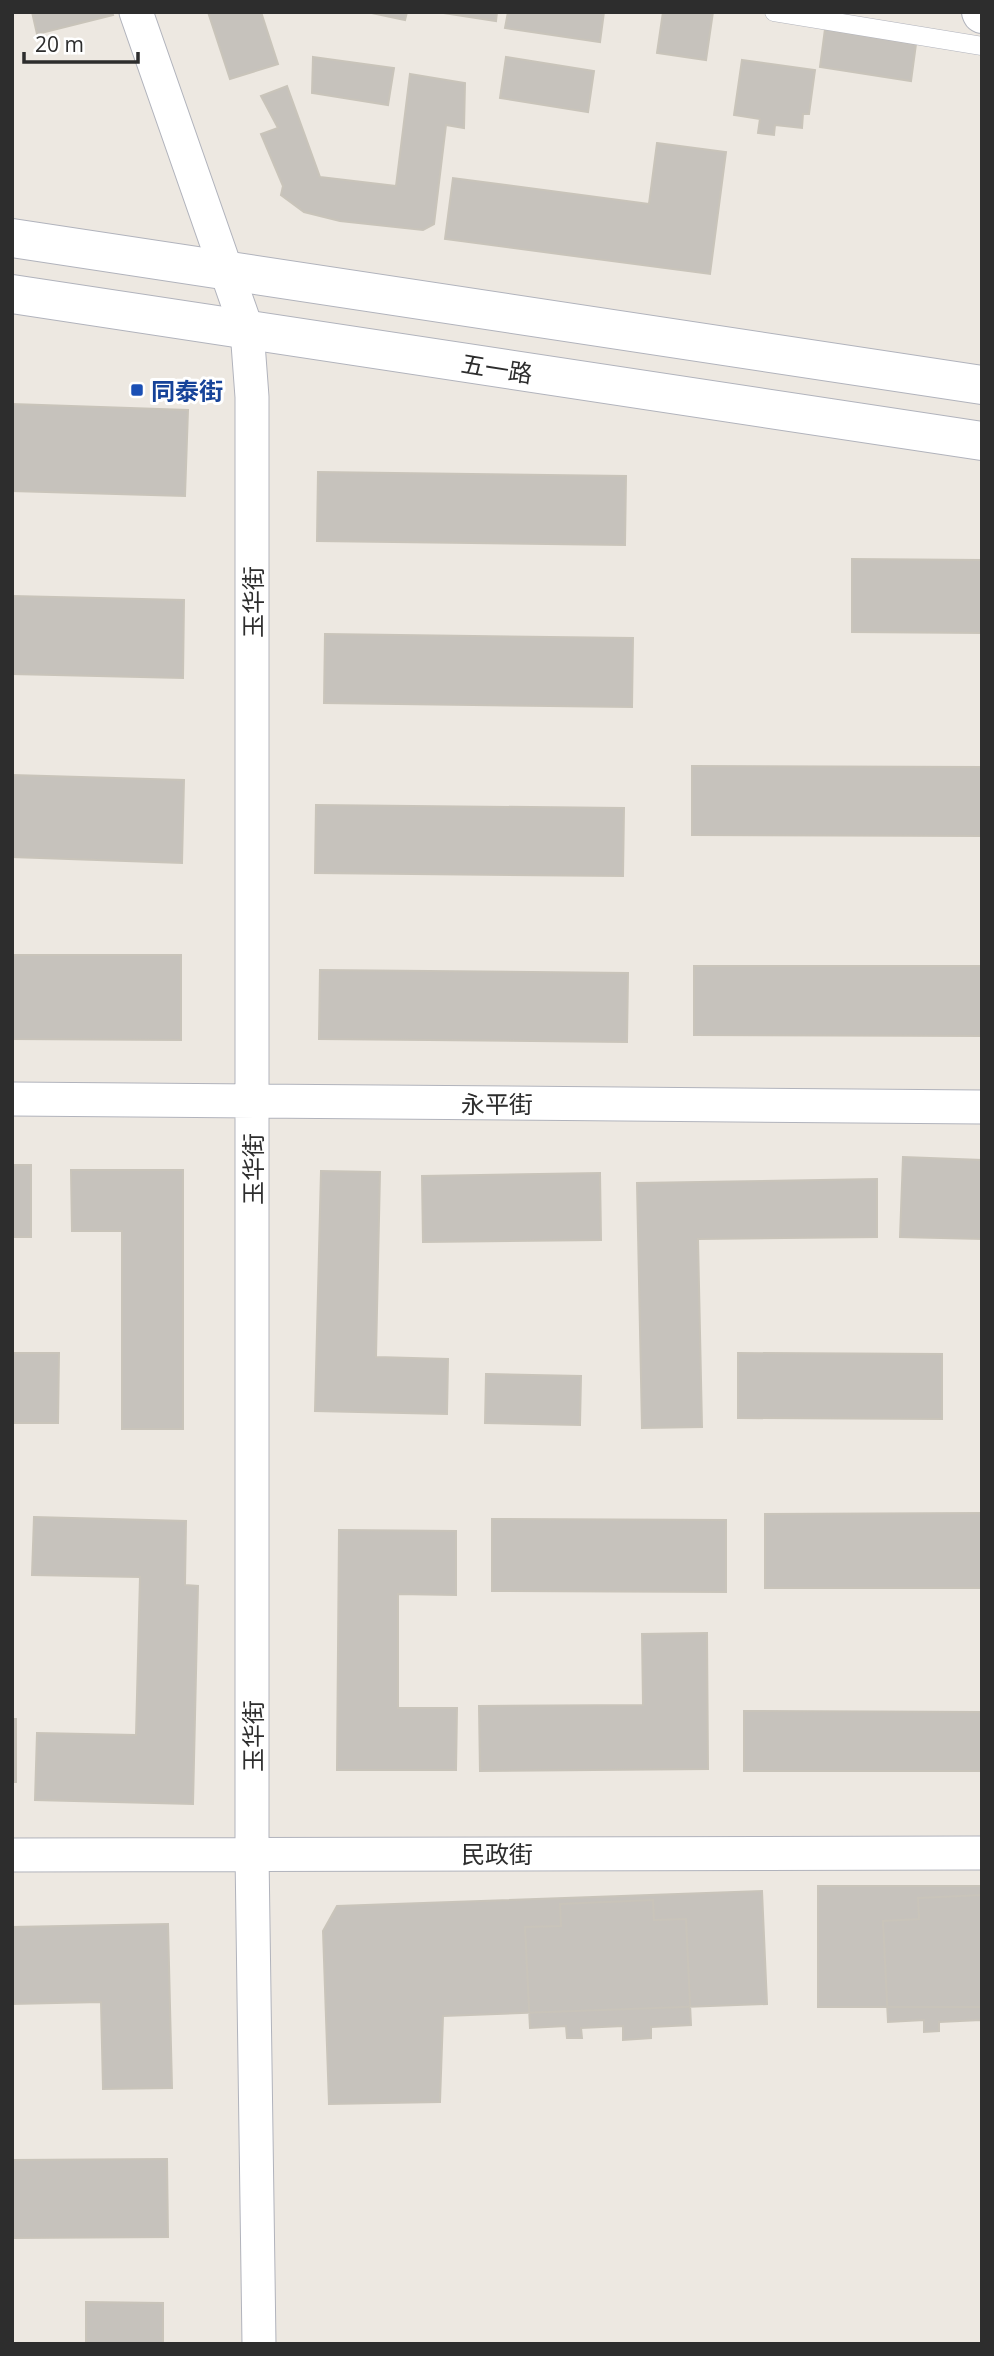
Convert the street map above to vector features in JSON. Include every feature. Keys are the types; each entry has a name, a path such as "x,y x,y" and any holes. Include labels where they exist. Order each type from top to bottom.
{"main road":[{"path":"12,238 982,385"},
{"name":"五一路","path":"12,294 982,441"}],"street":[{"name":"玉华街","path":"136,12 247,330 252,397 252,1854 259,2344"},
{"name":"永平街","path":"12,1099 982,1107"},
{"name":"民政街","path":"12,1855 982,1853"}],"lane":[{"path":"774,12 982,46"}],"building":[{"path":"32,12 112,12 113,15 37,34"},
{"path":"208,12 261,12 278,64 230,79"},
{"path":"367,12 407,12 405,20"},
{"path":"437,12 497,12 496,21"},
{"path":"508,12 604,12 600,42 505,28"},
{"path":"663,12 713,12 706,60 657,53"},
{"path":"825,29 916,44 911,81 820,67"},
{"path":"313,57 394,68 388,105 312,93"},
{"path":"506,57 594,71 588,112 500,98"},
{"path":"742,60 815,70 809,114 803,114 802,128 775,125 774,135 758,133 760,119 734,115"},
{"path":"410,74 465,83 464,128 446,125 434,224 423,230 340,221 304,212 281,195 283,186 261,134 278,128 261,96 287,86 320,177 396,186"},
{"path":"657,143 726,152 710,274 445,239 453,178 649,204"},
{"path":"12,404 188,410 185,496 12,491"},
{"path":"318,472 626,476 625,545 317,541"},
{"path":"852,559 982,560 982,633 852,632"},
{"path":"12,596 184,600 183,678 12,674"},
{"path":"325,634 633,638 632,707 324,703"},
{"path":"692,766 982,767 982,836 692,835"},
{"path":"12,775 184,780 182,863 12,857"},
{"path":"316,805 624,808 623,876 315,873"},
{"path":"12,955 181,955 181,1040 12,1039"},
{"path":"694,966 982,966 982,1036 694,1035"},
{"path":"320,970 628,973 627,1042 319,1039"},
{"path":"903,1157 982,1160 982,1239 900,1237"},
{"path":"12,1165 31,1165 31,1237 12,1237"},
{"path":"71,1170 183,1170 183,1429 122,1429 122,1231 72,1231"},
{"path":"321,1171 380,1172 376,1357 448,1359 447,1414 315,1411"},
{"path":"600,1173 601,1240 423,1242 422,1176"},
{"path":"877,1179 877,1237 698,1239 702,1427 642,1428 637,1183"},
{"path":"12,1353 59,1353 58,1423 12,1423"},
{"path":"738,1353 942,1354 942,1419 738,1418"},
{"path":"486,1374 581,1376 580,1425 485,1423"},
{"path":"982,1513 982,1588 765,1588 765,1514"},
{"path":"34,1517 186,1521 185,1585 198,1586 193,1804 35,1800 37,1733 136,1735 140,1577 32,1575"},
{"path":"492,1519 726,1520 726,1592 492,1591"},
{"path":"339,1530 456,1531 456,1595 398,1594 398,1708 457,1708 456,1770 337,1770"},
{"path":"707,1633 708,1769 480,1771 479,1706 643,1705 642,1634"},
{"path":"744,1711 982,1712 982,1771 744,1771"},
{"path":"12,1719 16,1719 16,1782 12,1782"},
{"path":"818,1886 982,1886 982,2007 818,2007"},
{"path":"762,1891 767,2004 443,2016 440,2102 329,2104 323,1931 337,1906"},
{"path":"982,1895 982,2033 981,2020 939,2022 939,2031 924,2032 924,2020 888,2022 883,1921 919,1919 918,1898"},
{"path":"653,1900 654,1920 686,1919 691,2025 651,2027 651,2038 623,2040 623,2026 581,2028 582,2038 567,2038 566,2026 530,2028 525,1927 561,1926 560,1904"},
{"path":"168,1924 172,2088 103,2089 101,2002 12,2004 12,1927"},
{"path":"167,2159 168,2237 12,2238 12,2160"},
{"path":"86,2302 163,2303 163,2344 86,2344"}],"place":[{"name":"同泰街","path":"137,390"}]}
